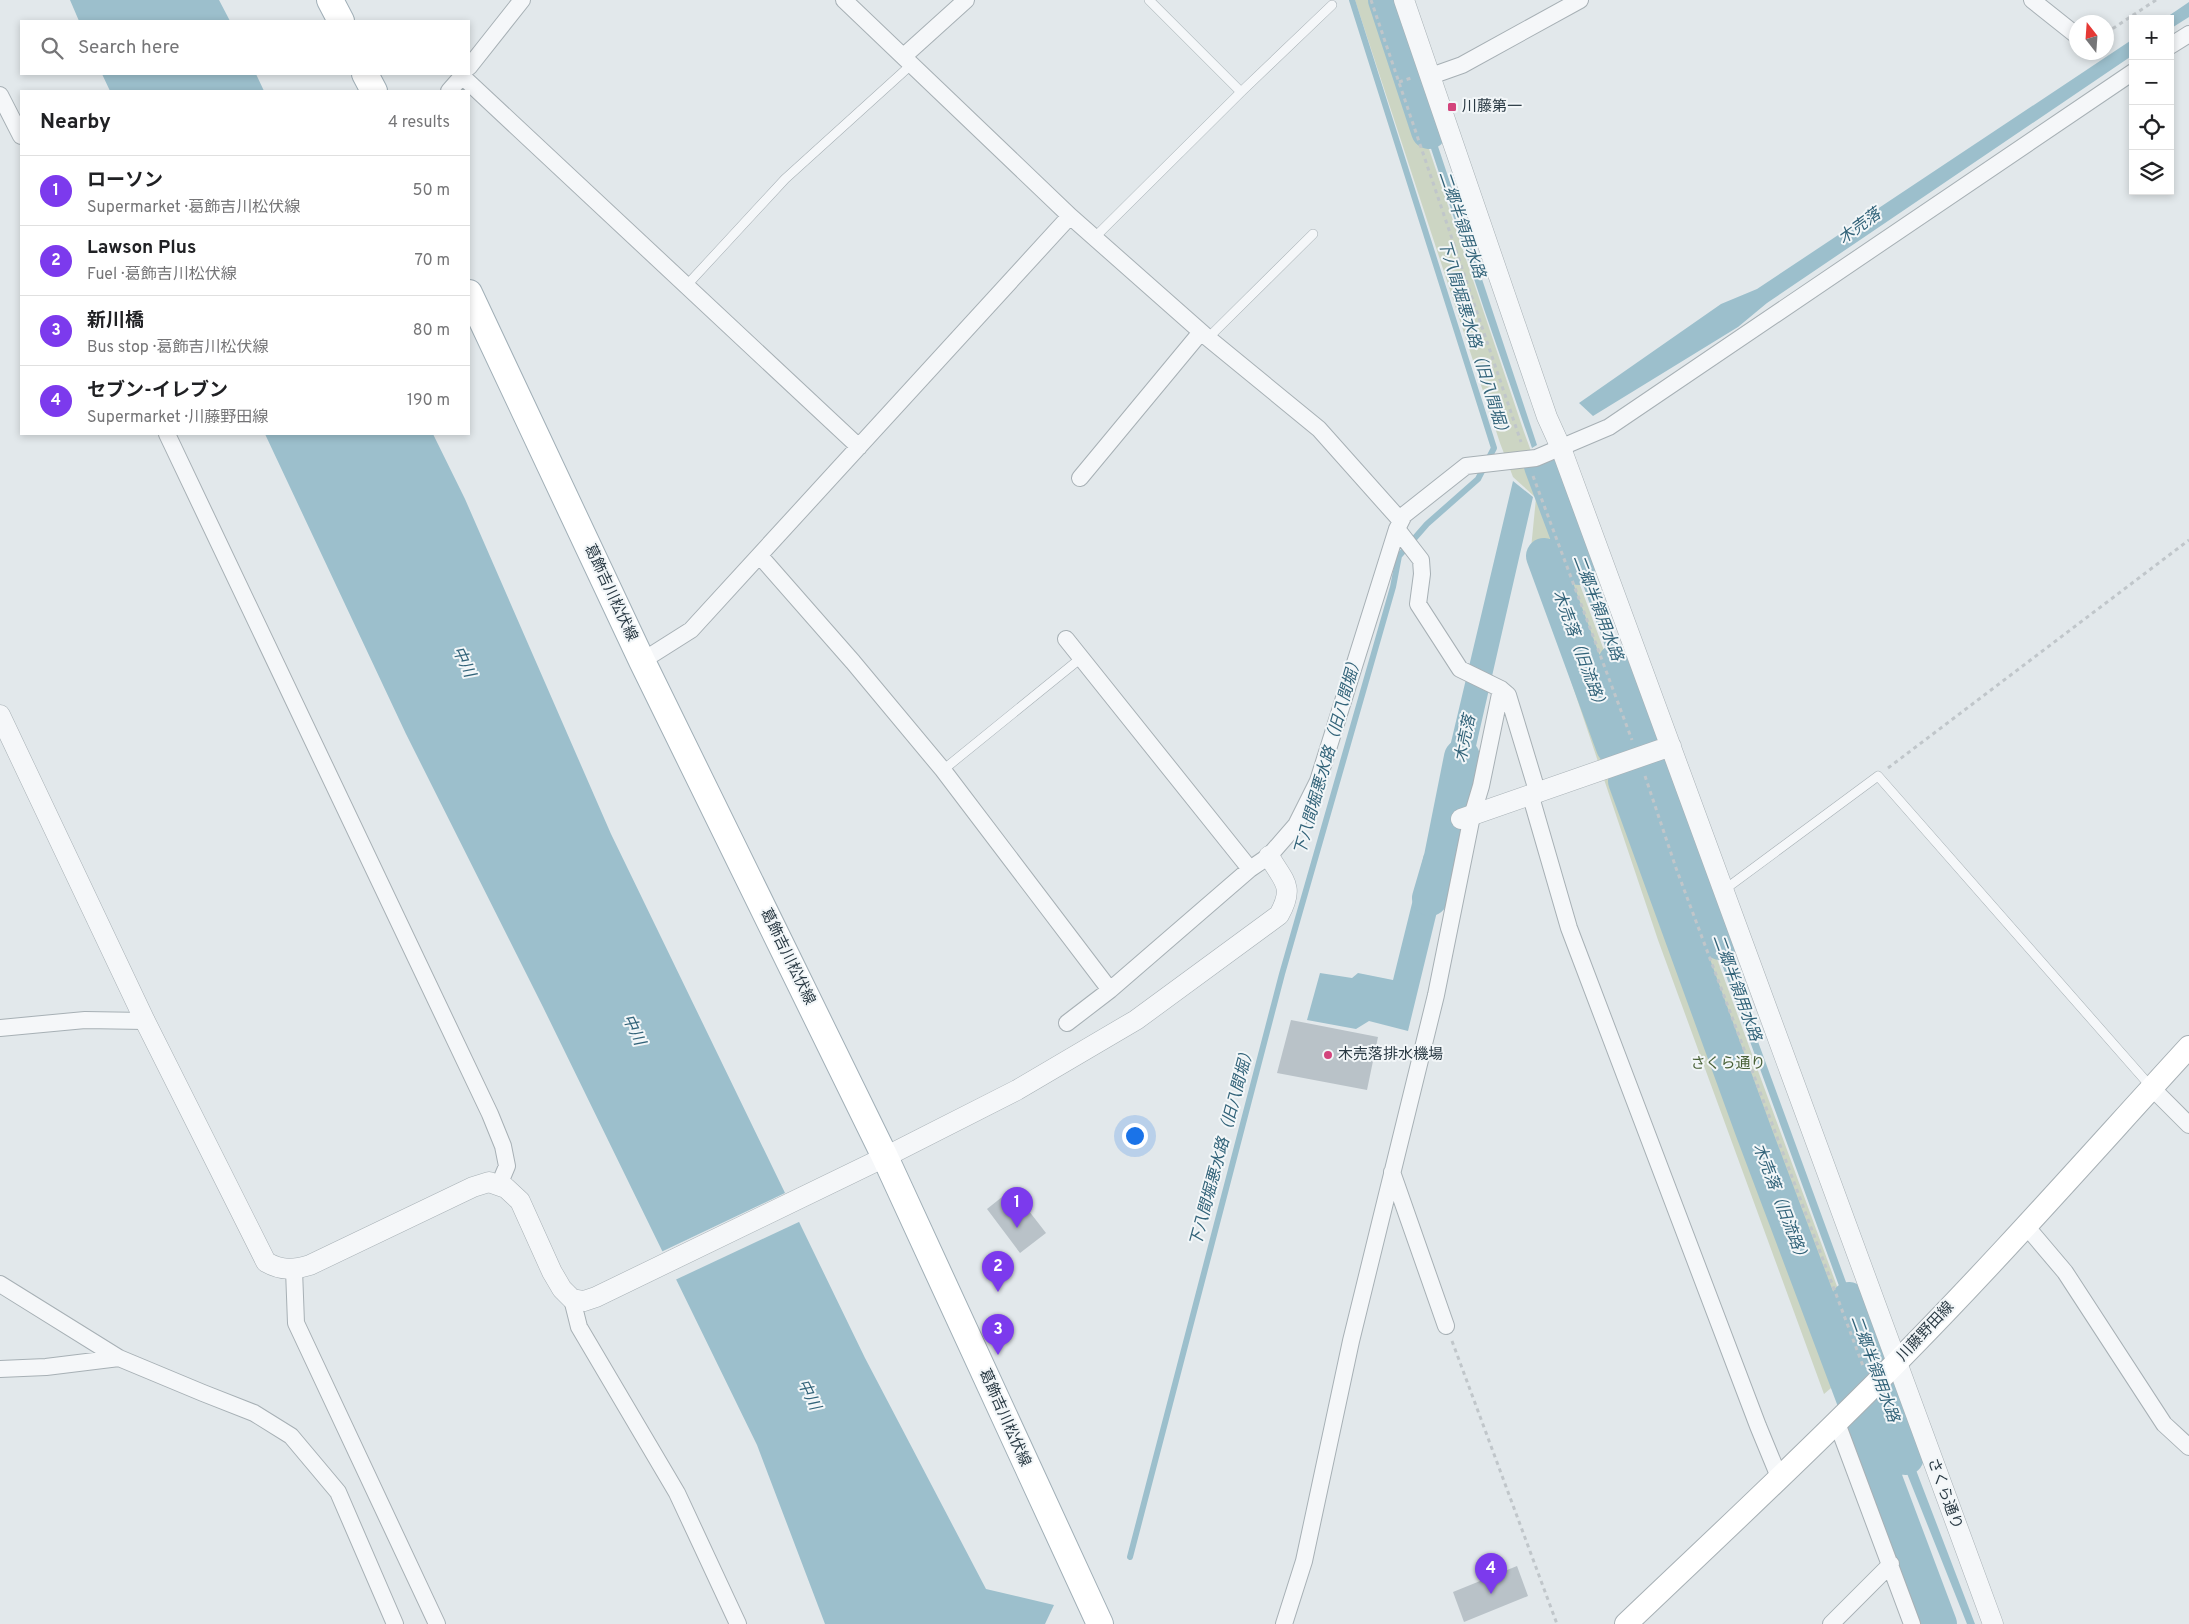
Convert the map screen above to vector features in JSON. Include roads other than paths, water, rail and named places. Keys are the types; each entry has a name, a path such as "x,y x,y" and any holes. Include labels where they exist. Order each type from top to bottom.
{"main road":[{"path":"330,0 340,20"},
{"path":"366,75 374,90"},
{"name":"葛飾吉川松伏線","path":"470,295 642,661 885,1157 1100,1624"},
{"name":"川藤野田線","path":"1626,1624 1840,1420 1882,1370 2026,1226 2189,1047"}],"street":[{"path":"470,66 522,0"},
{"path":"844,0 1094,238 1204,335 1319,429 1399,525 1421,560 1422,574 1418,604 1460,669 1508,695 1569,928 1779,1477"},
{"path":"908,60 966,0"},
{"name":"さくら通り","path":"1404,0 1544,408 1543,455 1671,746 1724,890 1882,1370 1993,1624"},
{"path":"1430,76 1462,65 1580,0"},
{"path":"2032,0 2069,29"},
{"path":"2174,43 2189,34"},
{"path":"450,90 462,75"},
{"path":"468,75 859,447"},
{"path":"1067,1023 1110,990 1250,869 1269,856 1296,824 1318,781 1399,525 1404,515 1466,466 1508,462 1543,455 1609,427 2129,75"},
{"path":"0,95 20,134"},
{"path":"642,661 691,630 1070,216"},
{"path":"1080,478 1204,335"},
{"path":"167,435 490,1114 503,1146 507,1166 499,1185"},
{"path":"760,556 853,662 943,770 1110,990"},
{"path":"1066,639 1250,869"},
{"path":"1284,1624 1304,1561 1351,1341 1436,995 1467,818 1481,786 1501,690"},
{"path":"0,715 145,1021 266,1262 276,1268 294,1270 310,1265 473,1187 489,1182 506,1188 520,1200 552,1272 572,1299 579,1326 617,1387 677,1494 738,1624"},
{"path":"1467,818 1671,746"},
{"path":"572,1299 584,1301 596,1297 885,1157 1017,1090 1136,1020 1279,915 1287,900 1287,887 1269,856"},
{"path":"0,1028 85,1020 145,1021"},
{"path":"2152,1088 2189,1125"},
{"path":"1392,1172 1446,1326"},
{"path":"2026,1226 2064,1272 2164,1424 2189,1447"},
{"path":"294,1270 296,1323 437,1624"},
{"path":"0,1284 120,1358 254,1413 290,1436 338,1492 394,1624"},
{"path":"0,1369 46,1367 120,1358"},
{"path":"1840,1420 1912,1624"},
{"path":"1831,1624 1891,1564"}],"lane":[{"path":"1149,0 1241,92"},
{"path":"1094,238 1332,5"},
{"path":"687,285 785,180 908,60"},
{"path":"1204,335 1313,234"},
{"path":"943,770 1081,658"},
{"path":"1724,890 1878,776 2152,1088"}],"water":[{"path":"70,0 219,0 229,20 79,20"},
{"path":"1382,0 1389,0 1413,71 1406,74"},
{"path":"2189,2 2189,17 2174,26 2174,15 2170,15"},
{"path":"2129,42 2129,58 1767,303 1738,327 1593,416 1579,403 1721,304 1757,289 2101,60 2114,60 2114,52"},
{"path":"102,75 256,75 264,90 110,90"},
{"path":"1417,83 1537,445 1532,448 1410,85"},
{"name":"中川","path":"265,435 433,435 465,499 611,834 865,1358 986,1589 1054,1605 1045,1624 825,1624 757,1445 543,1007 406,734"},
{"path":"1513,481 1533,497 1463,803 1434,814"},
{"path":"1565,519 1639,706 1628,710 1560,521"},
{"path":"1662,800 1671,802 1700,882 1692,885"},
{"path":"1447,849 1451,854 1408,1031 1369,1021 1356,1029 1307,1020 1320,973 1352,978 1358,973 1393,980 1424,855"},
{"path":"1704,894 1869,1345 1862,1349 1697,896"},
{"path":"1893,1410 1975,1624 1967,1624 1906,1471 1886,1412"}],"waterway":[{"name":"下八間堀悪水路（旧八間堀）","path":"1130,1557 1282,974 1393,587 1399,556 1427,524 1478,479 1494,448 1352,0"},
{"name":"二郷半領用水路","path":"1386,0 1429,131"},
{"name":"二郷半領用水路","path":"1542,466 1580,567"},
{"name":"木売落（旧流路）","path":"1544,556 1614,747"},
{"name":"二郷半領用水路","path":"1616,662 1720,942"},
{"name":"木売落","path":"1430,898 1442,857 1462,757"},
{"name":"木売落（旧流路）","path":"1626,781 1753,1130 1939,1624"},
{"name":"二郷半領用水路","path":"1849,1300 1906,1457"}],"place":[{"name":"川藤第一","path":"1452,107"},
{"name":"木売落排水機場","path":"1328,1055"},
{"name":"ローソン","path":"1017,1228"},
{"name":"Lawson Plus","path":"998,1292"},
{"name":"新川橋","path":"998,1355"},
{"name":"セブン-イレブン","path":"1491,1594"}]}
